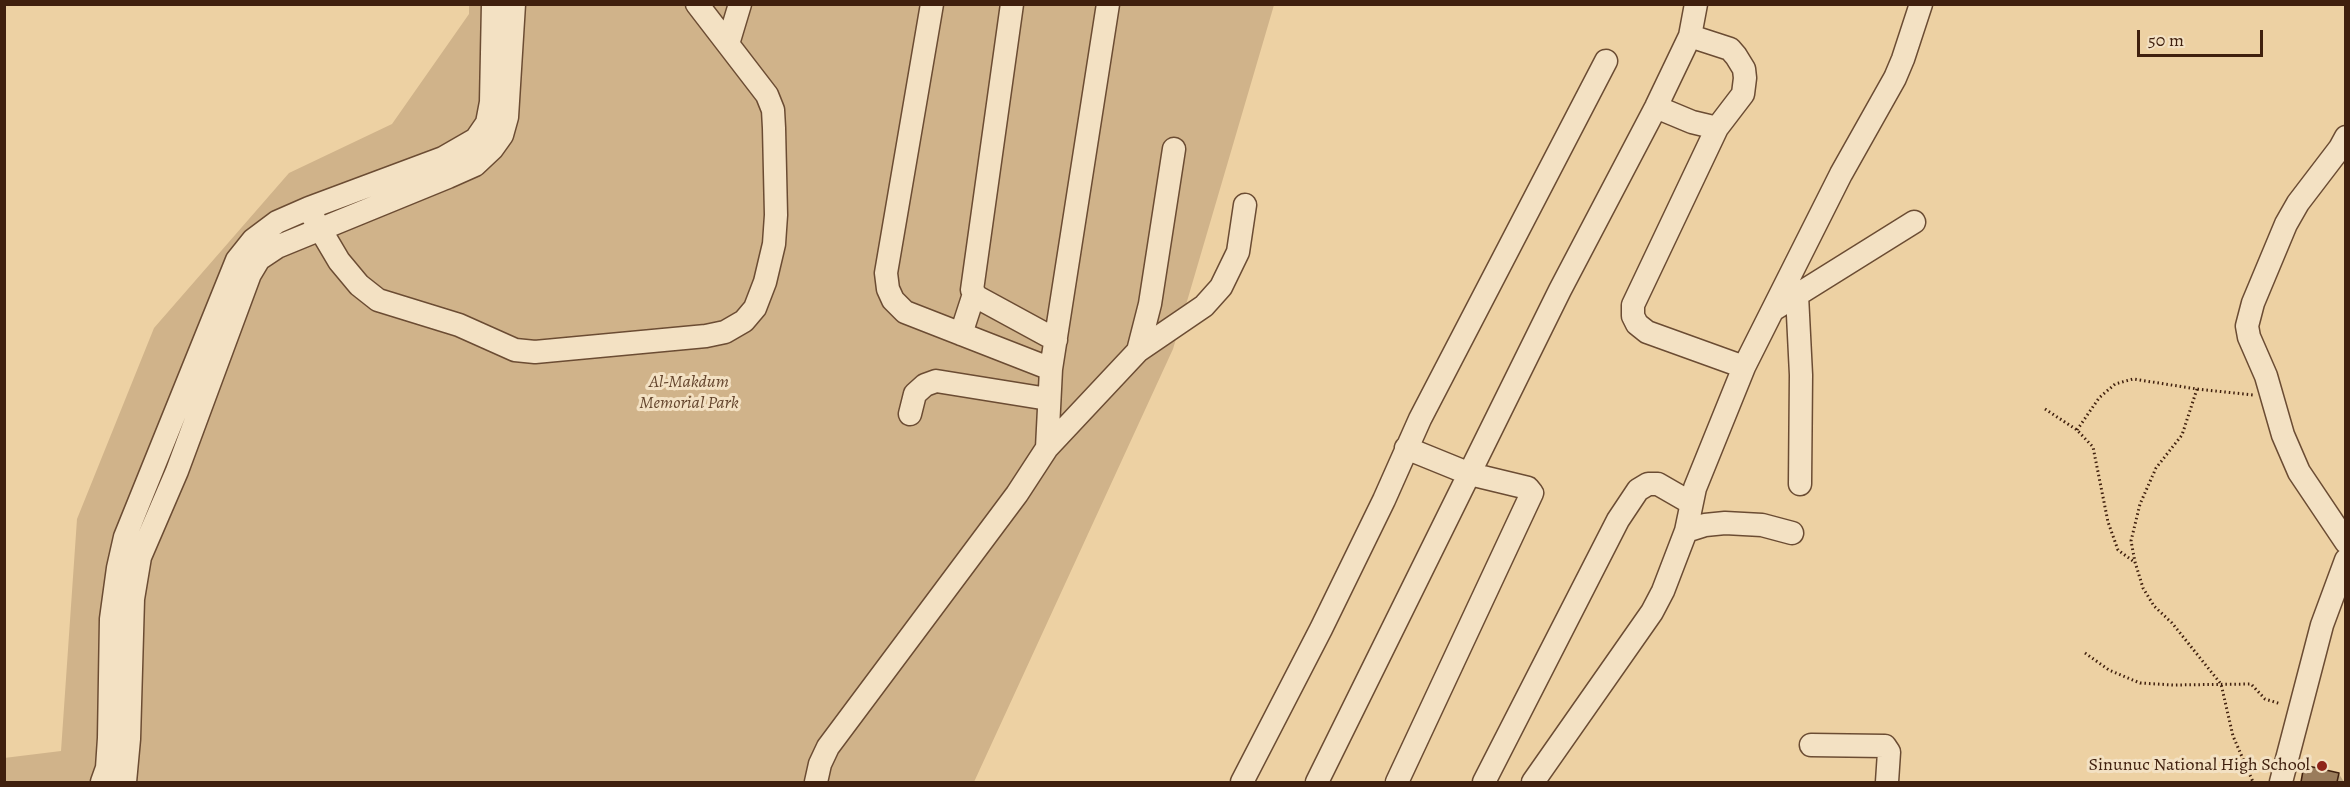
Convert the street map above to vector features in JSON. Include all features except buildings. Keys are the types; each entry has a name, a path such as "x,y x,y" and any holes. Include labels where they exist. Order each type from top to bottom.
{"street":[{"path":"125,783 119,738 111,619 118,567 125,537 154,462 237,260 253,240 277,222 442,158 476,139 487,123 491,102 493,4"},
{"path":"102,783 119,738 138,566 146,539 177,471 250,274 259,259 277,247 448,177 474,165 492,149 502,135 507,117 514,4"},
{"path":"309,208 319,229 352,277 378,300 459,325 515,350 535,352 706,336 725,332 744,321 755,308 765,282 774,244 776,215 773,110 768,95 697,4"},
{"path":"728,44 740,4"},
{"path":"932,4 886,273 888,289 893,300 905,312 1051,369"},
{"path":"961,334 974,294 972,290 1012,4"},
{"path":"1047,448 1051,369 1108,4"},
{"path":"1317,783 1560,290 1656,107 1690,36 1696,4"},
{"path":"1533,783 1652,612 1667,583 1686,531 1695,488 1744,367 1841,174 1895,78 1904,59 1921,4"},
{"path":"1690,36 1730,49 1744,69 1743,94 1718,128 1633,305 1633,316 1637,324 1647,332 1744,367"},
{"path":"1242,783 1384,500 1406,448 1606,61"},
{"path":"1656,107 1692,122 1718,128"},
{"path":"2346,137 2294,210 2249,313 2247,326 2249,337 2273,397 2283,435 2299,472 2346,542"},
{"path":"1138,351 1150,304 1174,149"},
{"path":"816,783 820,764 828,747 1017,494 1047,448 1138,351 1204,306 1221,287 1238,252 1245,205"},
{"path":"1772,311 1914,222"},
{"path":"974,294 1056,340"},
{"path":"1797,296 1801,375 1800,484"},
{"path":"910,414 915,394 925,385 936,381 1048,399"},
{"path":"1397,783 1532,496 1528,488 1470,474 1406,448"},
{"path":"154,462 177,471"},
{"path":"1484,783 1618,520 1638,490 1648,484 1658,484 1691,504"},
{"path":"1686,531 1705,525 1725,523 1762,525 1792,533"},
{"path":"2281,783 2322,625 2346,560"},
{"path":"1811,746 1885,746 1889,752 1887,783"}],"path":[{"path":"2077,430 2099,398 2115,384 2133,379 2273,397"},
{"path":"2197,389 2182,435 2156,468 2140,504 2131,541 2143,588 2154,606 2172,623 2214,672 2221,684 2234,736 2253,783"},
{"path":"2045,409 2077,430 2093,447 2108,522 2118,550 2135,562"},
{"path":"2085,653 2109,670 2140,683 2251,684 2265,699 2299,712"}],"green space":[{"name":"Al-Makdum Memorial Park","path":"469,5 1274,5 1173,349 974,782 5,782 4,758 61,751 77,519 154,328 289,173 392,124 469,14"}],"place":[{"name":"Sinunuc National High School","path":"2322,766"}]}
